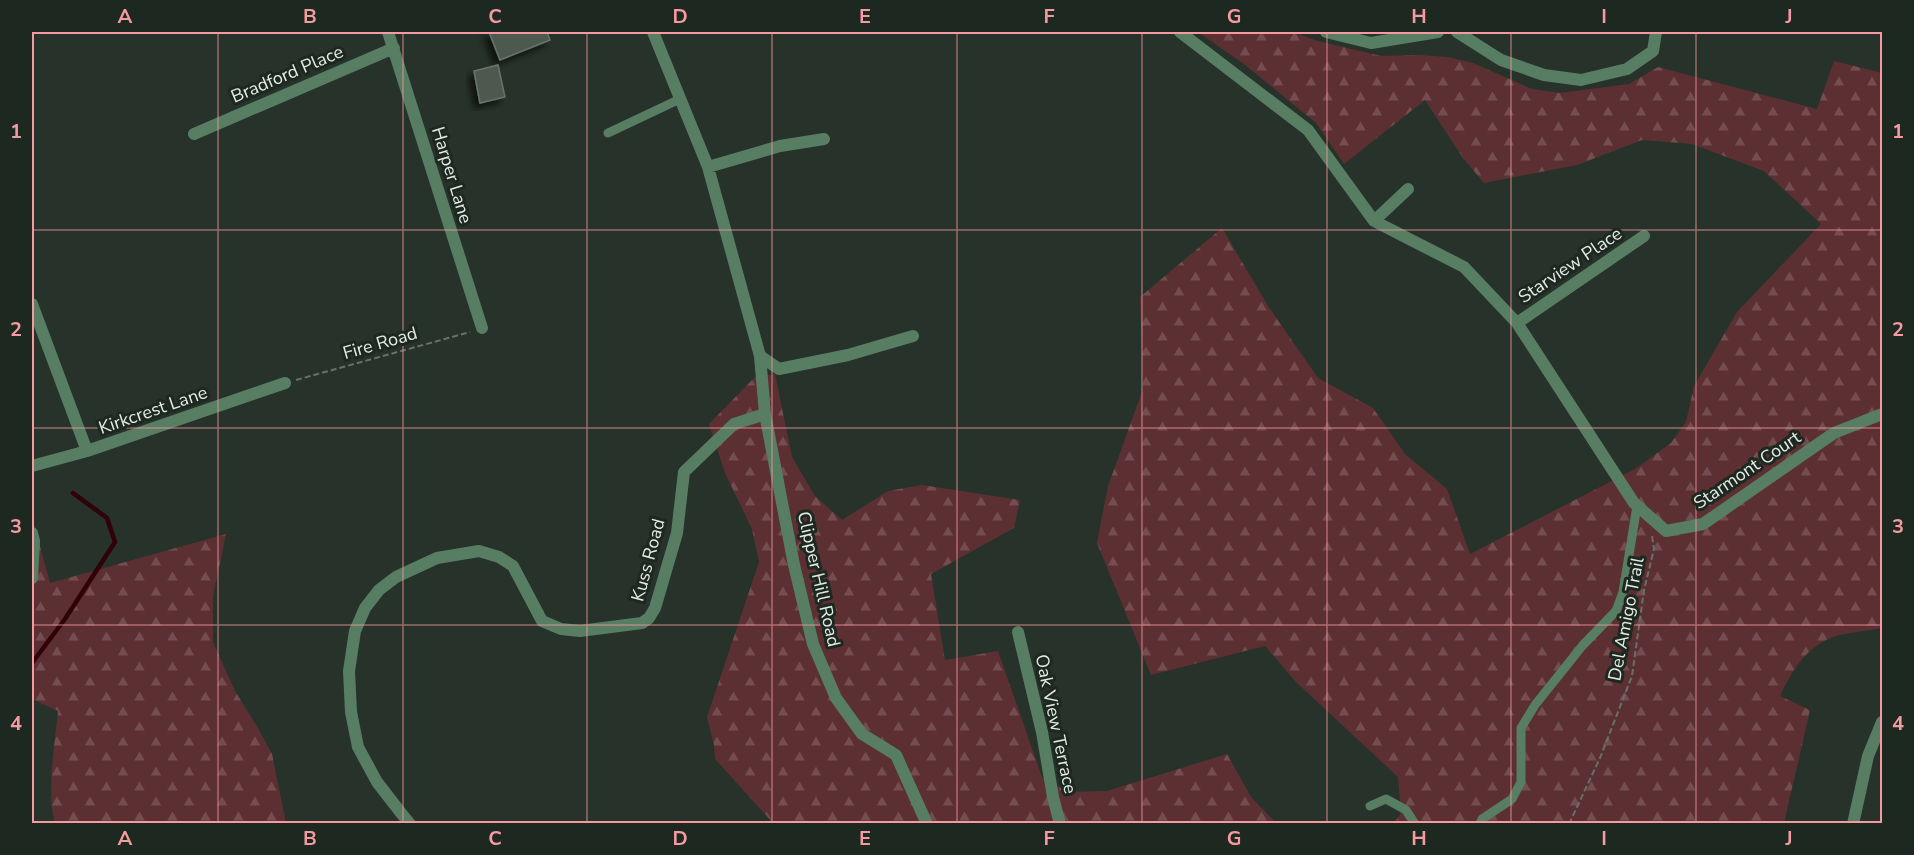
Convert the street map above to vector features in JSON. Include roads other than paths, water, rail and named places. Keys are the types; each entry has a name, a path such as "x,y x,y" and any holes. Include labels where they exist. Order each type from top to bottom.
{"street":[{"name":"Harper Lane","path":"388,32 482,328"},
{"path":"652,32 708,167 760,356 765,414"},
{"path":"1180,32 1308,130 1374,221 1408,189"},
{"path":"1326,32 1371,43 1438,32"},
{"path":"1457,32 1501,60 1544,75 1581,80 1627,69 1653,51 1656,32"},
{"name":"Bradford Place","path":"194,134 393,48"},
{"path":"708,167 780,146 824,139"},
{"name":"Starmont Court","path":"1374,221 1464,267 1517,323 1634,503 1666,531 1702,524 1834,433 1882,414"},
{"name":"Starview Place","path":"1517,323 1644,236"},
{"path":"32,304 87,451"},
{"path":"760,356 779,369 848,355 914,336"},
{"name":"Kirkcrest Lane","path":"32,466 87,451 285,384"},
{"name":"Kuss Road","path":"411,824 377,782 358,747 351,712 349,671 355,631 365,608 379,590 396,577 437,558 479,550 499,557 513,566 542,621 561,629 580,631 642,623 649,618 655,608 677,533 684,472 734,424 765,414"},
{"name":"Clipper Hill Road","path":"765,414 794,565 813,644 836,698 862,734 896,755 927,824"},
{"path":"32,533 34,541 32,578"},
{"name":"Oak View Terrace","path":"1018,632 1042,732 1060,824"},
{"path":"1852,824 1868,756 1882,722"}],"lane":[{"path":"608,133 680,99"},
{"path":"1480,824 1482,819 1512,799 1521,782 1521,728 1535,705 1583,645 1616,611 1623,592 1638,506"},
{"path":"1370,806 1386,799 1406,810 1415,824"}],"waterway":[{"path":"32,663 65,619 115,542 107,518 73,493"}]}
